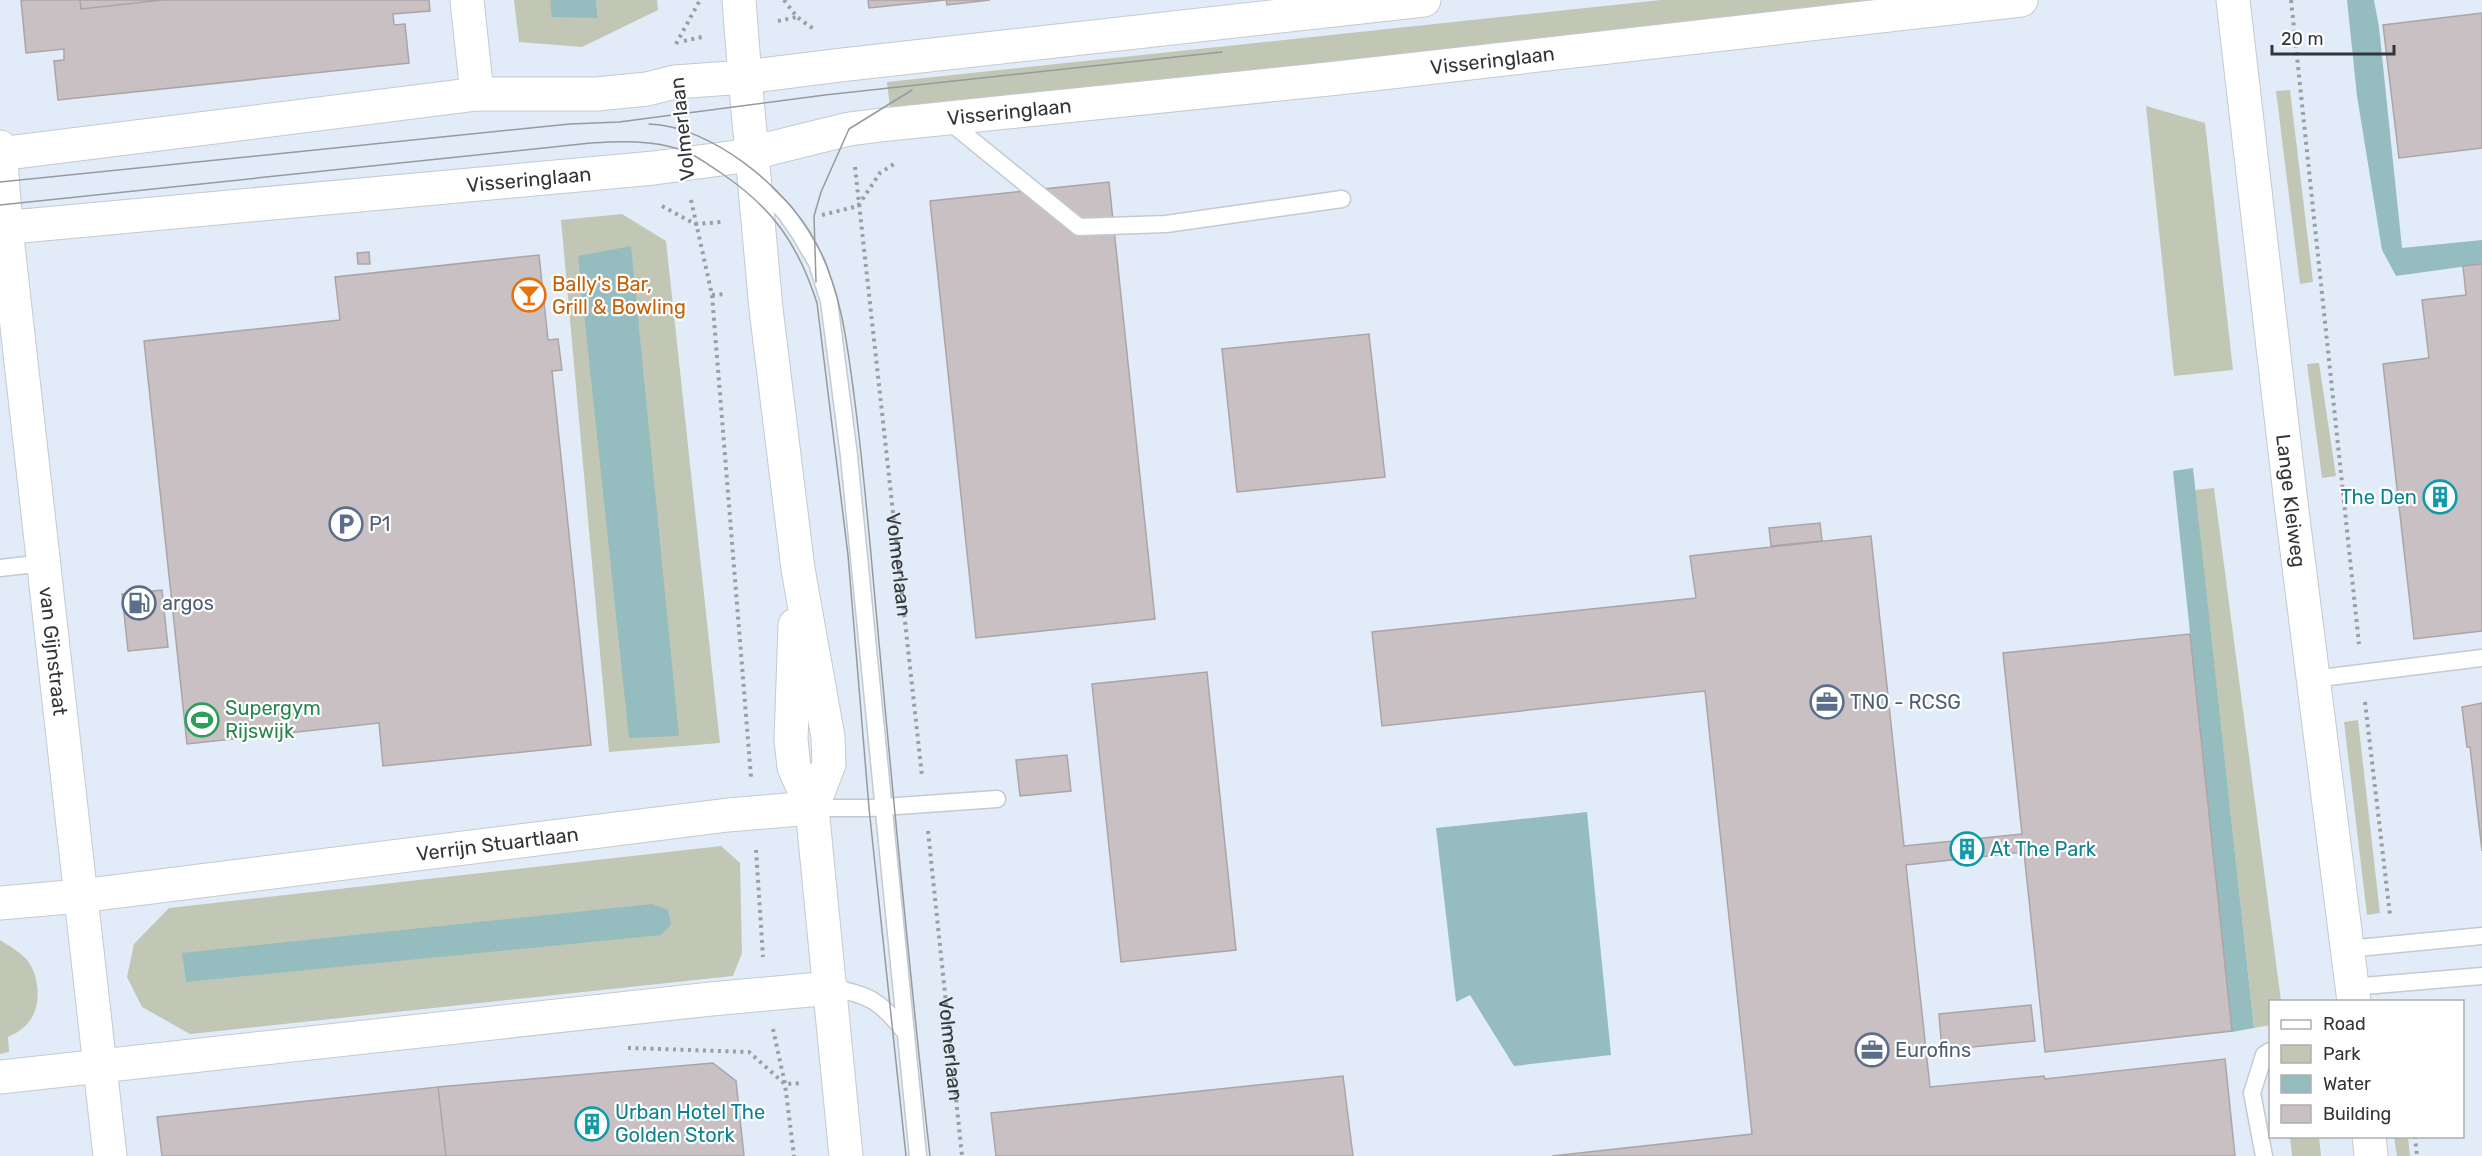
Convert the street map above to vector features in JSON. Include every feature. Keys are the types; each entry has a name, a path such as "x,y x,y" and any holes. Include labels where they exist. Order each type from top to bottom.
{"street":[{"path":"467,0 477,94"},
{"path":"739,0 765,309 798,569 791,740 794,767 812,808 846,1156"},
{"path":"0,154 477,94 597,94 647,89 675,82 745,77 841,64 1424,0"},
{"name":"Visseringlaan","path":"3,228 684,164 753,169 849,129 1359,76 2021,0"},
{"name":"Lange Kleiweg","path":"2233,0 2313,679 2353,994"},
{"name":"van Gijnstraat","path":"0,147 3,228 44,563 110,1156"},
{"name":"Verrijn Stuartlaan","path":"0,903 80,896 754,812 812,808"},
{"path":"0,1077 765,993 831,988"},
{"path":"2369,1138 2372,1156"}],"lane":[{"path":"945,118 1079,226 1166,224 1342,199"},
{"name":"Volmerlaan","path":"753,169 764,189 800,234 817,263 829,301 849,456 908,1074 918,1156"},
{"path":"0,568 44,563"},
{"path":"2313,679 2482,658"},
{"name":"Verrijn Stuartlaan","path":"812,808 883,807 997,799"},
{"path":"2347,949 2482,936"},
{"path":"2353,994 2482,976"},
{"path":"831,988 855,992 871,998 884,1007 905,1032"},
{"path":"2264,1156 2252,1093 2264,1055 2269,1052"}],"path":[{"name":"Volmerlaan","path":"675,82 676,43 700,0"},
{"path":"784,0 797,17 832,42 841,64"},
{"path":"2291,0 2393,945"},
{"name":"Volmerlaan","path":"849,129 866,257 962,1156"},
{"name":"Volmerlaan","path":"684,164 712,295 754,812 765,993 785,1084 794,1156"},
{"path":"619,1046 630,1049 749,1052 785,1084 839,1080"},
{"path":"908,1074 953,1071"},
{"path":"2415,1138 2417,1156"}],"shaded area":[{"path":"0,0 2482,0 2482,1156 0,1156"}],"green space":[{"path":"514,0 550,0 553,17 598,17 596,0 657,0 658,10 582,47 519,42"},
{"path":"1661,0 2014,0 891,117 887,82"},
{"path":"2290,90 2313,282 2300,284 2276,91"},
{"path":"2146,106 2205,123 2233,370 2174,376"},
{"path":"622,214 666,241 720,743 609,752 561,220"},
{"path":"2319,363 2336,476 2322,478 2307,364"},
{"path":"2214,488 2281,1000 2269,1000 2269,1025 2254,1028 2195,490"},
{"path":"2358,720 2380,913 2367,915 2344,722"},
{"path":"721,846 740,863 742,953 733,976 190,1034 142,1007 127,977 134,944 169,908"},
{"path":"0,940 27,960 35,974 38,992 33,1016 23,1028 8,1037 9,1052 0,1054"},
{"path":"2290,1138 2319,1138 2321,1156 2292,1156"},
{"path":"2394,1138 2408,1138 2410,1156 2397,1156"}],"water":[{"path":"550,0 596,0 598,18 552,17"},
{"path":"2347,0 2374,0 2379,27 2402,248 2482,240 2482,264 2396,276 2382,250 2357,96"},
{"path":"631,246 679,736 629,738 578,256"},
{"path":"2193,468 2254,1028 2232,1032 2173,471"},
{"path":"1587,812 1611,1055 1514,1066 1470,995 1456,1002 1436,828"},
{"path":"652,904 668,910 671,925 661,935 186,982 182,953"}],"building":[{"path":"21,0 80,0 81,9 163,0 429,0 430,11 393,14 394,25 405,24 409,63 58,100 54,61 64,60 64,49 26,53"},
{"path":"80,0 163,0 81,9"},
{"path":"868,0 945,0 869,8"},
{"path":"946,0 990,0 947,5"},
{"path":"2482,13 2482,148 2399,158 2383,25"},
{"path":"1109,182 1155,619 976,638 930,201"},
{"path":"369,252 370,264 358,264 357,253"},
{"path":"539,255 548,340 558,339 562,370 552,371 591,745 383,766 379,723 187,744 144,341 340,320 335,277"},
{"name":"The Den","path":"2482,264 2482,631 2414,639 2383,364 2429,358 2422,300 2466,295 2463,266"},
{"path":"1369,334 1385,477 1237,492 1222,349"},
{"path":"1820,523 1822,541 1771,546 1769,528"},
{"name":"At The Park","path":"1871,536 1904,846 2022,834 2003,653 2190,634 2232,1031 2045,1052 2024,852 1906,865 1930,1087 2044,1076 2045,1079 2225,1059 2235,1156 1552,1156 1752,1134 1705,691 1382,726 1372,632 1696,598 1690,556"},
{"path":"162,590 168,647 128,651 122,594"},
{"path":"1207,672 1236,950 1121,962 1092,684"},
{"path":"2482,703 2482,851 2470,747 2467,747 2462,707"},
{"path":"1067,755 1071,791 1020,796 1016,760"},
{"path":"2031,1005 2035,1041 1942,1050 1939,1014"},
{"name":"Urban Hotel The Golden Stork","path":"713,1063 736,1081 744,1156 446,1156 438,1087"},
{"path":"1343,1076 1353,1156 996,1156 991,1113"},
{"path":"438,1087 446,1156 162,1156 157,1117"}],"tram line":[{"path":"0,182 570,124 619,122 825,95 1222,52"},
{"path":"816,282 814,216 821,192 849,129 912,90"},
{"path":"649,124 673,127 697,136 745,163 767,181 786,201 815,241 837,297 849,355 863,472 930,1156"},
{"path":"0,205 591,143 625,142 659,144 682,150 739,186 769,214 792,245 810,282 817,303 848,555 869,808 906,1156"}],"place":[{"name":"Bally's Bar, Grill & Bowling","path":"529,295"},
{"name":"The Den","path":"2440,497"},
{"name":"P1","path":"346,524"},
{"name":"argos","path":"139,603"},
{"name":"TNO - RCSG","path":"1827,702"},
{"name":"Supergym Rijswijk","path":"202,720"},
{"name":"At The Park","path":"1967,849"},
{"name":"Eurofins","path":"1872,1050"},
{"name":"Urban Hotel The Golden Stork","path":"592,1124"}]}
